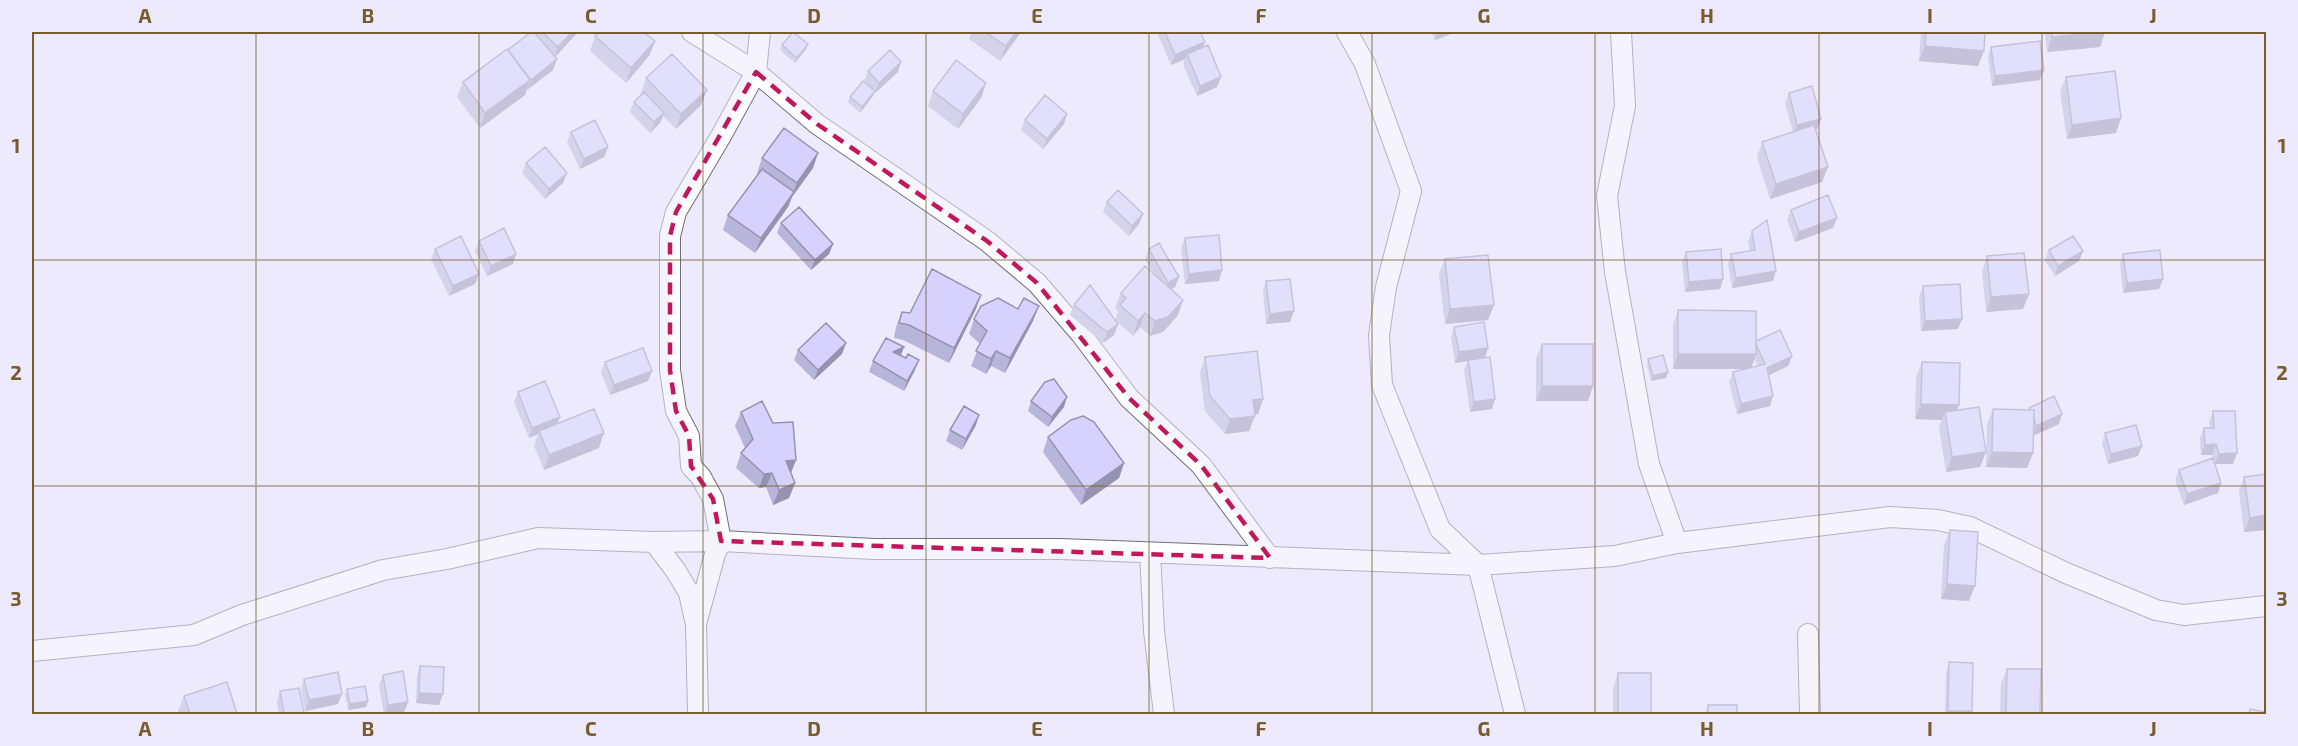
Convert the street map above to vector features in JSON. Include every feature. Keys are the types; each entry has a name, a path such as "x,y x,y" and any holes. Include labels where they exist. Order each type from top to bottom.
{"street":[{"path":"692,32 756,72 817,124 987,241 1037,283 1081,334 1129,398 1201,465 1270,558"},
{"path":"696,624 715,554 721,541 713,499 701,477 691,466 689,436 676,411 670,370 670,236 676,212 756,72 760,32"},
{"path":"1347,32 1365,64 1411,191 1386,287 1379,335 1382,385 1440,529 1478,565 1515,714"},
{"path":"1621,32 1625,106 1607,196 1615,272 1648,464 1677,543"},
{"path":"32,651 194,634 242,615 383,570 447,559 538,538 654,542 721,541 874,549 1060,549 1270,558 1422,561 1478,565 1615,556 1677,543 1890,518 1938,520 1970,527 2066,573 2156,610 2184,615 2266,606"},
{"path":"654,542 689,593 696,624 698,714"},
{"path":"1150,553 1154,631 1164,714"},
{"path":"1808,634 1810,714"}],"highlighted area":[{"path":"756,72 817,124 987,241 1037,283 1129,398 1201,465 1270,558 721,541 713,499 691,466 689,436 676,411 670,370 670,236 676,212"}],"building":[{"path":"534,32 557,59 531,80 508,50"},
{"path":"542,32 572,32 558,47"},
{"path":"599,32 643,32 655,41 631,68 595,36"},
{"path":"793,32 808,44 797,58 782,45"},
{"path":"985,32 1016,32 1006,46"},
{"path":"1165,32 1200,32 1205,42 1175,55"},
{"path":"1926,32 1985,32 1984,51 1925,46"},
{"path":"2052,32 2105,32 2052,37"},
{"path":"2040,41 2044,70 1995,76 1991,47"},
{"path":"1208,45 1221,77 1200,86 1187,54"},
{"path":"507,49 530,80 485,113 463,82"},
{"path":"890,50 901,62 879,83 868,71"},
{"path":"672,54 707,90 681,114 646,78"},
{"path":"956,60 986,83 963,114 933,91"},
{"path":"2115,71 2121,118 2072,125 2066,77"},
{"path":"863,81 875,91 862,107 850,97"},
{"path":"1812,86 1821,119 1797,125 1789,93"},
{"path":"644,92 664,113 654,122 634,102"},
{"path":"1045,95 1067,114 1047,139 1025,120"},
{"path":"595,120 608,147 584,159 571,132"},
{"path":"1814,125 1828,167 1776,184 1762,142"},
{"path":"784,128 818,153 797,183 762,158"},
{"path":"545,147 567,173 549,189 526,163"},
{"path":"762,169 794,192 761,238 728,215"},
{"path":"1118,190 1143,214 1132,226 1107,202"},
{"path":"1828,195 1837,218 1799,232 1791,210"},
{"path":"799,207 833,244 815,260 781,223"},
{"path":"1767,220 1776,271 1736,278 1731,254 1755,250 1752,231"},
{"path":"504,228 516,254 491,266 479,241"},
{"path":"1219,235 1222,270 1189,274 1185,238"},
{"path":"461,236 479,274 453,286 435,249"},
{"path":"2073,236 2083,251 2058,266 2049,250"},
{"path":"1159,243 1179,277 1168,283 1149,249"},
{"path":"1721,249 1723,279 1689,282 1686,252"},
{"path":"2160,250 2163,279 2127,283 2123,254"},
{"path":"2024,253 2029,294 1991,297 1987,256"},
{"path":"1488,255 1494,305 1450,309 1445,259"},
{"path":"1145,266 1183,300 1168,317 1155,321 1145,313 1138,321 1120,305 1126,298 1121,293"},
{"path":"932,269 981,295 954,348 909,325 899,323 902,312 910,313"},
{"path":"1290,279 1294,311 1270,314 1266,281"},
{"path":"1960,284 1962,319 1925,321 1923,286"},
{"path":"1090,285 1118,324 1107,332 1074,305"},
{"path":"998,298 1018,309 1024,298 1039,306 1010,358 996,351 991,359 976,351 987,331 974,319 981,306"},
{"path":"1678,310 1756,311 1756,354 1678,354"},
{"path":"1484,322 1488,348 1459,352 1454,327"},
{"path":"826,323 846,343 818,370 798,350"},
{"path":"1780,330 1792,356 1767,368 1773,396 1741,404 1733,372 1765,364 1756,341"},
{"path":"886,338 904,347 893,352 906,358 908,354 919,360 907,381 873,361"},
{"path":"1542,344 1593,344 1593,386 1542,386"},
{"path":"643,348 652,371 614,385 605,362"},
{"path":"1257,351 1263,399 1253,400 1255,416 1230,419 1210,396 1205,357"},
{"path":"1663,355 1668,372 1653,376 1648,359"},
{"path":"1490,357 1495,399 1474,402 1468,360"},
{"path":"1922,362 1960,363 1959,405 1921,404"},
{"path":"1054,379 1067,397 1052,417 1031,401 1045,382"},
{"path":"545,381 560,417 532,428 518,392"},
{"path":"2054,396 2062,414 2036,426 2034,410 2029,408"},
{"path":"762,401 773,423 793,422 796,460 786,461 795,483 779,490 772,473 764,474 741,453 753,439 741,412"},
{"path":"964,406 979,415 966,439 950,430"},
{"path":"1979,407 1986,452 1952,457 1945,412"},
{"path":"594,409 604,433 549,455 539,431"},
{"path":"1993,409 2034,410 2033,453 1992,452"},
{"path":"2213,411 2235,411 2237,453 2219,454 2216,444 2205,445 2204,428 2214,428"},
{"path":"1083,416 1094,422 1124,463 1086,490 1048,437 1071,420"},
{"path":"2136,425 2142,446 2111,454 2105,433"},
{"path":"2213,458 2221,483 2187,494 2179,470"},
{"path":"2266,474 2266,515 2250,518 2244,477"},
{"path":"1950,530 1978,532 1975,586 1947,584"},
{"path":"1949,662 1973,663 1972,711 1948,711"},
{"path":"420,666 444,667 443,694 419,693"},
{"path":"2007,669 2041,669 2040,714 2006,714"},
{"path":"403,671 408,702 388,705 383,675"},
{"path":"338,672 342,694 309,700 304,679"},
{"path":"1618,673 1651,673 1651,714 1618,714"},
{"path":"227,682 237,714 190,714 184,696"},
{"path":"365,686 368,701 350,704 347,689"},
{"path":"299,688 304,713 284,714 280,691"},
{"path":"1708,705 1737,705 1737,714 1708,714"},
{"path":"2250,709 2266,712 2266,714 2249,714"}]}
